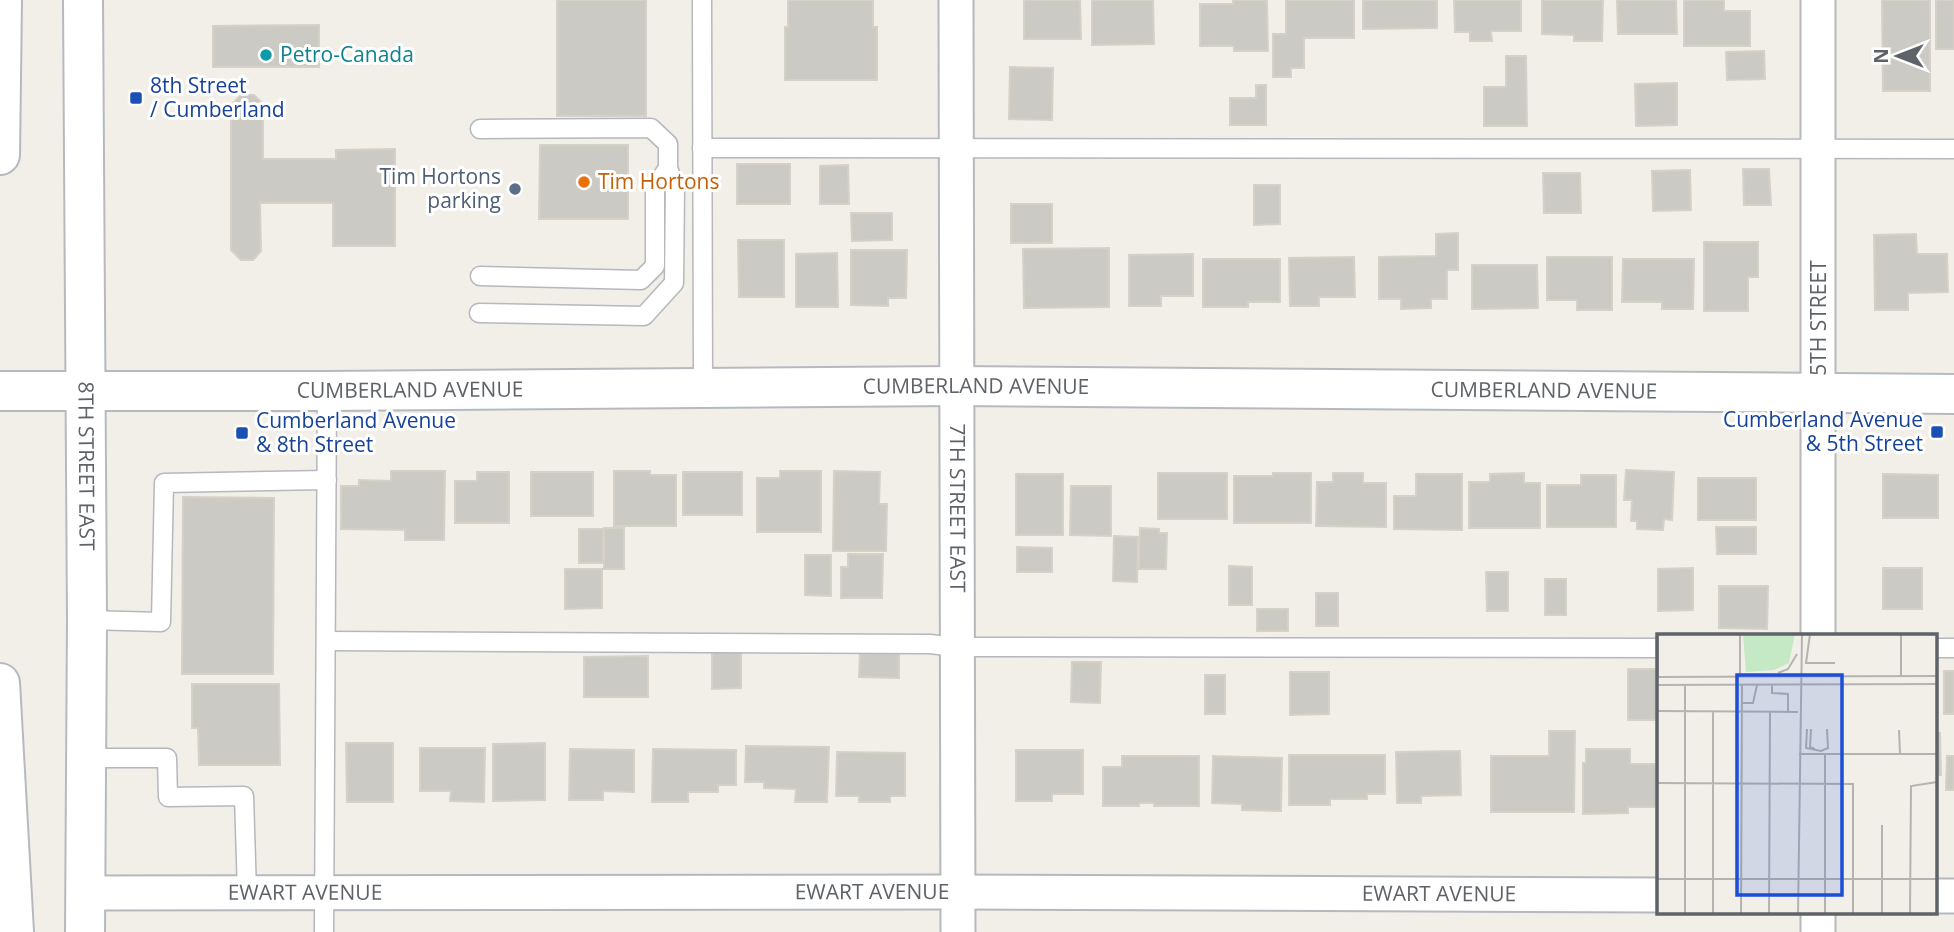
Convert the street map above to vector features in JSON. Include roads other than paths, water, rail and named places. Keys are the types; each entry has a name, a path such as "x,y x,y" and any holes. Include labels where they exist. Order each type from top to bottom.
{"main road":[{"path":"0,155 2,0"},
{"name":"8TH STREET EAST","path":"83,0 88,620 85,932"},
{"name":"CUMBERLAND AVENUE","path":"0,391 956,386 1954,394"},
{"path":"0,684 9,915"}],"street":[{"name":"7TH STREET EAST","path":"956,0 958,932"},
{"name":"5TH STREET","path":"1818,0 1818,634"},
{"name":"EWART AVENUE","path":"86,893 957,892 1657,895"},
{"path":"1818,914 1818,932"}],"lane":[{"path":"702,0 703,388"},
{"path":"479,313 644,316 674,283 675,187 668,168 668,144 651,128 481,129"},
{"path":"702,148 1954,149"},
{"path":"480,276 641,280 655,266 655,187 668,168"},
{"path":"324,932 327,391"},
{"path":"88,620 161,622 164,483 327,480"},
{"path":"326,641 916,644 956,647 1657,648"},
{"path":"86,758 167,758 169,797 244,796 247,893"}],"place":[{"name":"Petro-Canada","path":"266,55"},
{"name":"8th Street / Cumberland","path":"136,98"},
{"name":"Tim Hortons","path":"584,182"},
{"name":"Tim Hortons parking","path":"515,189"},
{"name":"Cumberland Avenue & 5th Street","path":"1937,432"},
{"name":"Cumberland Avenue & 8th Street","path":"242,433"}]}
